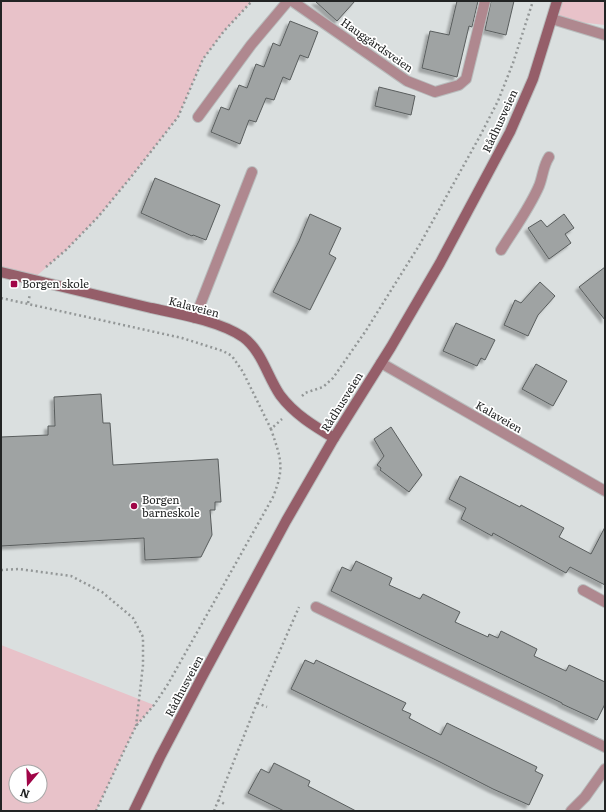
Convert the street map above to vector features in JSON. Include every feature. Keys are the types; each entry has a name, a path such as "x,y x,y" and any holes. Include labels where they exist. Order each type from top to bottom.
{"street":[{"path":"198,117 251,45 288,1"},
{"name":"Hauggårdsveien","path":"292,1 407,81 435,92 459,85 466,79 484,1"},
{"name":"Rådhusveien","path":"134,811 160,757 286,521 334,438 381,363 440,263 510,132 533,79 557,1"},
{"path":"552,20 605,35"},
{"path":"501,250 529,206 540,184 544,164 548,157"},
{"path":"194,318 252,172"},
{"name":"Kalaveien","path":"1,272 194,318 228,329 244,338 259,354 270,378 280,395 288,404 310,424 334,438"},
{"name":"Kalaveien","path":"381,363 605,491"},
{"path":"583,590 605,602"},
{"path":"316,607 605,748"},
{"path":"571,811 584,797 605,769"}],"path":[{"path":"28,303 32,280 66,250 98,217 131,178 178,117 203,59 224,31 252,1"},
{"path":"1,298 182,338 223,351 232,356 243,372 271,429"},
{"path":"1,570 19,569 71,576 102,592 134,618 143,637 143,665 136,726"},
{"path":"214,811 257,702 302,600 316,607"},
{"path":"257,702 268,707"},
{"path":"218,800 226,805"}],"shaded area":[{"path":"1,1 252,1 224,31 203,59 178,117 131,177 98,217 66,250 32,280 1,272"},
{"path":"557,1 605,1 605,25 552,19"},
{"path":"1,645 154,705 136,726 96,811 1,811"}],"building":[{"path":"315,1 355,1 337,21"},
{"path":"457,1 478,1 472,27 469,26 457,77 422,68 430,31 449,35"},
{"path":"491,1 514,1 506,35 485,30"},
{"path":"290,21 318,32 308,58 300,55 290,80 283,77 274,100 266,98 256,122 249,120 240,144 211,132 221,107 229,110 239,85 247,88 256,64 264,67 273,43 280,46"},
{"path":"379,87 415,96 411,115 375,106"},
{"path":"155,178 220,205 206,240 193,235 192,236 141,213"},
{"path":"310,214 341,228 329,254 336,258 310,310 273,292 299,241"},
{"path":"564,214 574,228 565,234 571,243 549,259 528,228 541,220 547,227"},
{"path":"605,267 605,320 579,287"},
{"path":"540,282 555,296 538,315 528,336 504,325 515,300 521,303"},
{"path":"456,323 495,340 485,360 481,358 477,366 443,351"},
{"path":"536,364 567,381 553,406 522,389"},
{"name":"Borgen barneskole","path":"101,394 103,423 110,423 113,465 218,459 221,502 215,502 215,510 210,510 212,535 201,557 145,560 144,538 1,546 1,437 48,435 48,426 55,426 54,397"},
{"path":"391,427 422,475 409,492 380,470 381,468 377,465 384,456 374,439"},
{"path":"460,476 520,507 521,505 564,528 559,537 591,554 605,527 605,585 570,567 566,573 493,533 492,536 461,519 466,508 449,499"},
{"path":"356,561 392,578 389,585 420,599 423,594 460,612 455,622 488,637 489,634 498,638 501,631 537,649 534,656 566,671 569,665 605,682 605,704 597,720 331,591 342,567 351,571"},
{"path":"305,660 314,664 316,660 406,703 402,710 411,714 409,718 441,735 447,723 537,767 535,771 543,775 529,805 493,789 291,689"},
{"path":"274,763 310,781 308,786 356,811 284,811 248,793 261,769 269,773"}],"place":[{"name":"Borgen skole","path":"14,284"},
{"name":"Borgen barneskole","path":"134,506"}]}
